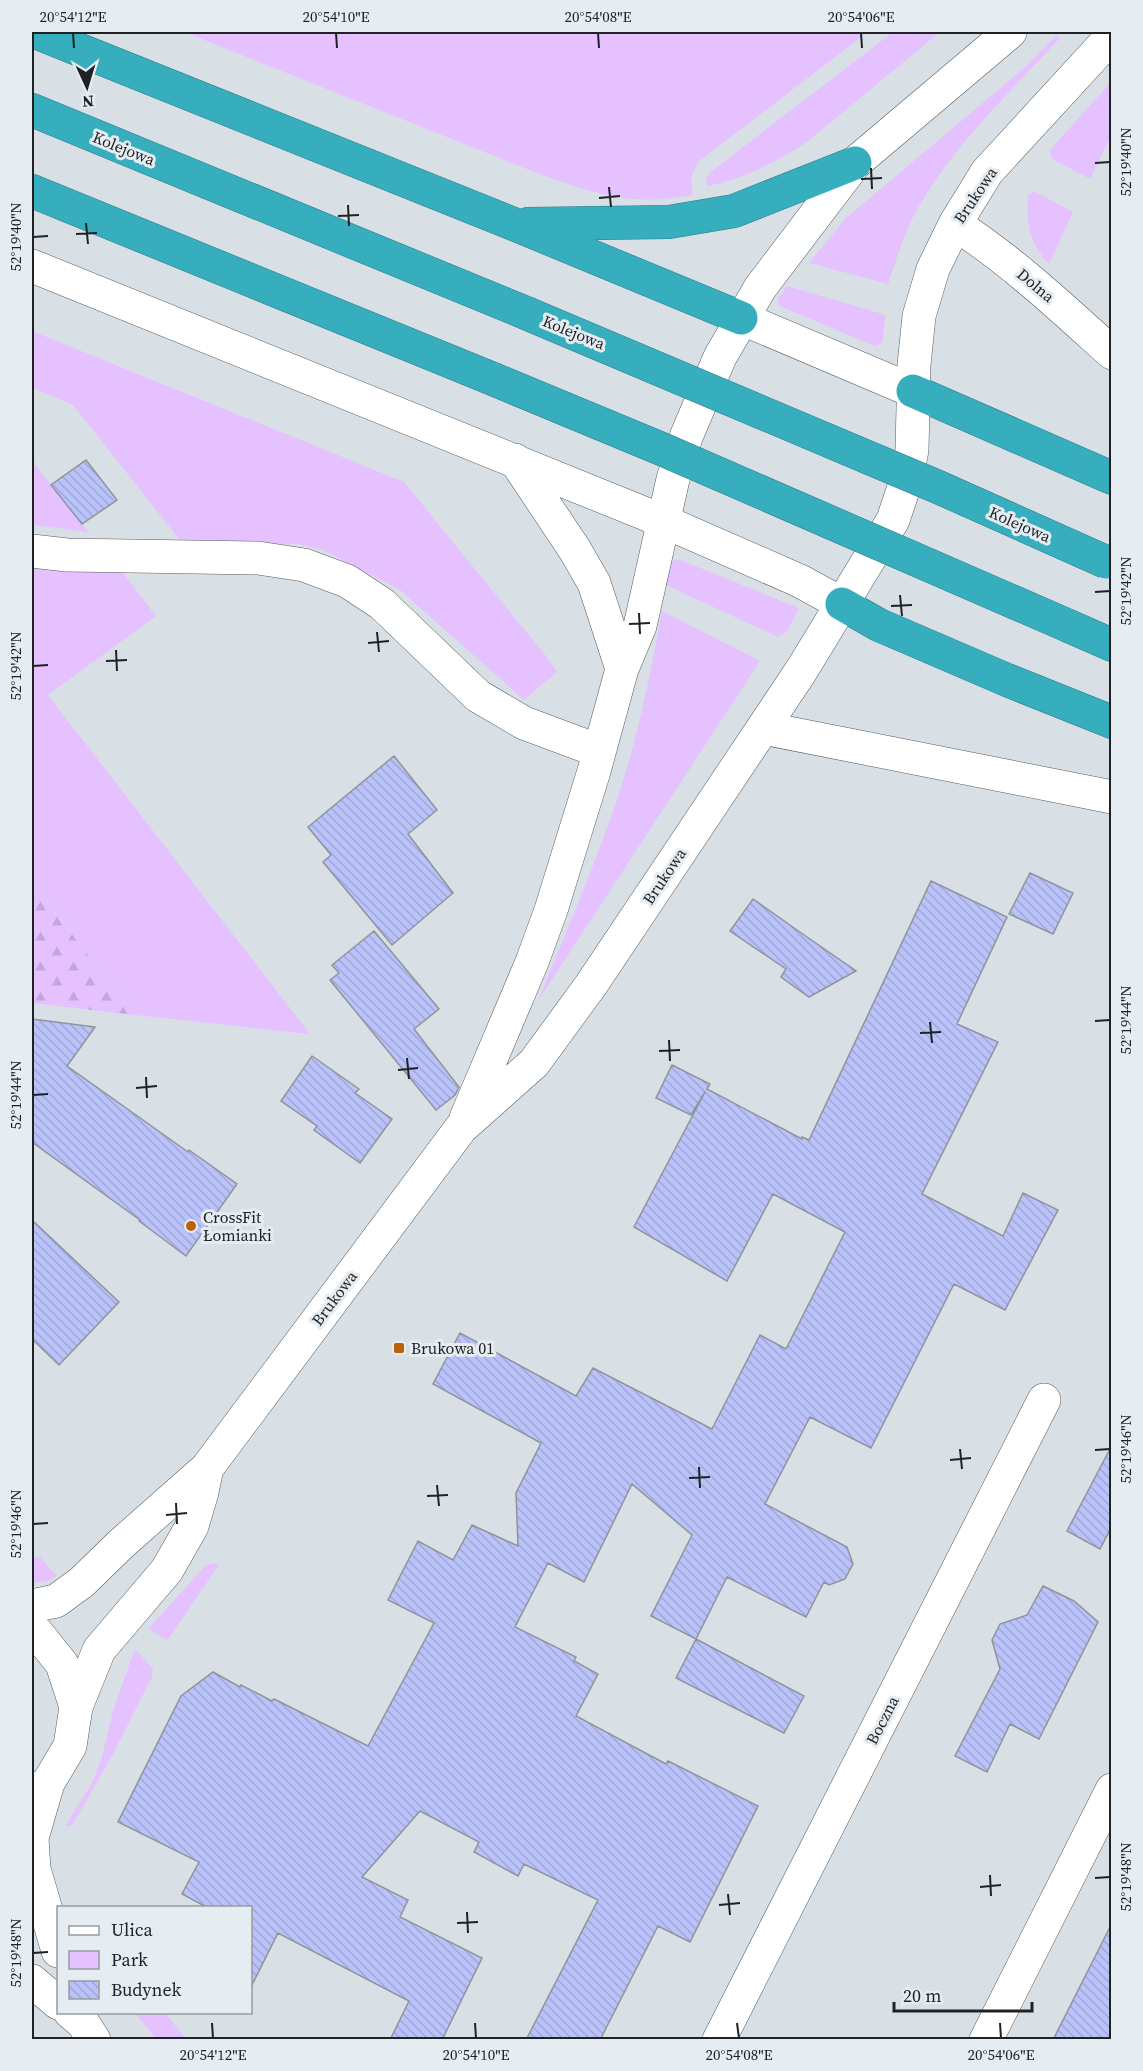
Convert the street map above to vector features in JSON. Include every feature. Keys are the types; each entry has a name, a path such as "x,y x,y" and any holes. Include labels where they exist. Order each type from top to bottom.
{"highway":[{"path":"35,32 741,318"},
{"name":"Kolejowa","path":"32,110 526,313 927,482 1108,564"},
{"path":"516,225 669,222 734,211 855,163"},
{"path":"32,191 685,459 1112,645"},
{"path":"913,391 1112,478"},
{"path":"842,604 879,625 1112,722"}],"street":[{"path":"913,391 741,318 779,260 855,163 1011,32"},
{"name":"Brukowa","path":"32,1606 56,1601 82,1582 207,1468 461,1128 534,1063 591,985 763,728 888,528 900,502 912,450 914,365 920,316 933,269 955,224 987,172 1112,36"},
{"name":"Dolna","path":"955,224 980,240 1027,277 1112,353"},
{"path":"32,266 515,460 800,581 842,604"},
{"name":"Brukowa","path":"461,1128 542,935 622,669 640,626 673,479 686,437 720,357 741,318"},
{"path":"515,460 587,571 601,602 622,669"},
{"path":"32,551 67,555 258,558 304,565 347,581 382,604 478,696 524,723 599,751"},
{"path":"763,728 1112,797"},
{"name":"Boczna","path":"719,2040 1044,1400"},
{"name":"Brukowa","path":"76,1707 99,1650 167,1570 192,1526 207,1468"},
{"path":"32,1629 62,1664 76,1707 70,1746 40,1788 32,1838 33,1869 57,1948"},
{"path":"986,2040 1112,1790"},
{"path":"32,1981 57,2002"}],"green space":[{"path":"184,32 868,32 698,162 691,178 693,195 653,200 598,193 542,175"},
{"path":"893,32 940,32 807,142 759,169 707,186 706,178 712,171"},
{"path":"1057,35 1060,38 981,122 929,190 910,223 888,284 809,263 845,219 1025,67"},
{"path":"1111,82 1111,136 1090,179 1052,159 1050,150"},
{"path":"1034,191 1073,212 1049,264 1037,248 1028,224 1028,195"},
{"path":"787,286 886,315 882,343 875,346 779,306 777,300"},
{"path":"32,331 404,482 557,672 524,700 400,590 323,550 297,544 183,544 73,405 32,388"},
{"path":"32,461 82,524 89,532 32,525"},
{"path":"32,559 117,565 156,616 48,695 310,1034 135,1015 32,883"},
{"path":"678,559 799,608 787,631 778,637 668,586 665,582 670,562"},
{"path":"662,611 760,661 538,1001 611,817 640,719"},
{"path":"32,883 135,1015 32,1003"},
{"path":"40,1557 57,1576 47,1581 32,1583 32,1558"},
{"path":"215,1563 219,1565 167,1641 149,1628 206,1565"},
{"path":"134,1651 137,1651 153,1669 152,1677 113,1754 74,1822 71,1826 65,1826 92,1783 102,1757 113,1711"},
{"path":"136,2014 166,2014 186,2039 156,2039"}],"building":[{"path":"86,460 117,500 82,524 51,485"},
{"path":"394,756 437,810 408,834 453,893 392,945 323,862 331,855 308,827"},
{"path":"1030,873 1073,893 1053,934 1009,914"},
{"path":"931,881 1007,917 957,1024 998,1042 922,1194 1003,1236 1023,1193 1058,1210 1005,1310 954,1284 871,1448 810,1417 765,1504 847,1547 853,1564 845,1579 829,1585 824,1582 806,1617 727,1577 696,1639 651,1616 692,1535 632,1484 584,1582 548,1563 515,1627 576,1657 574,1661 598,1674 576,1716 666,1764 668,1761 758,1806 690,1942 658,1926 600,2040 526,2040 598,1900 524,1864 518,1876 474,1852 479,1842 420,1811 362,1877 408,1900 400,1917 482,1958 442,2040 390,2040 409,2001 278,1933 252,1985 252,1906 204,1906 182,1894 199,1862 118,1822 181,1696 213,1672 240,1687 241,1685 272,1701 274,1699 368,1746 434,1623 388,1600 418,1541 453,1560 472,1525 518,1546 516,1493 541,1443 433,1384 460,1333 576,1396 593,1368 712,1429 760,1335 786,1349 845,1232 773,1194 727,1281 634,1227 705,1092 691,1115 656,1098 672,1065 710,1084 707,1089 802,1139 802,1137 809,1140"},
{"path":"753,899 856,971 809,997 781,977 786,969 730,931"},
{"path":"374,931 439,1009 414,1029 459,1087 455,1095 436,1110 330,980 339,973 332,965"},
{"path":"32,1019 95,1027 67,1066 237,1184 186,1256 32,1142"},
{"path":"312,1056 359,1089 355,1093 392,1119 360,1163 314,1130 317,1126 281,1101"},
{"path":"32,1220 119,1302 59,1365 32,1339"},
{"path":"1112,1445 1112,1526 1100,1549 1067,1531"},
{"path":"1043,1586 1074,1601 1098,1622 1039,1739 1010,1724 987,1772 955,1756 1000,1669 992,1640 1000,1624 1027,1615"},
{"path":"696,1639 804,1696 784,1733 676,1678"},
{"path":"1112,1923 1112,2040 1053,2040"}],"place":[{"name":"CrossFit Łomianki","path":"191,1226"},
{"name":"Brukowa 01","path":"399,1348"}]}
